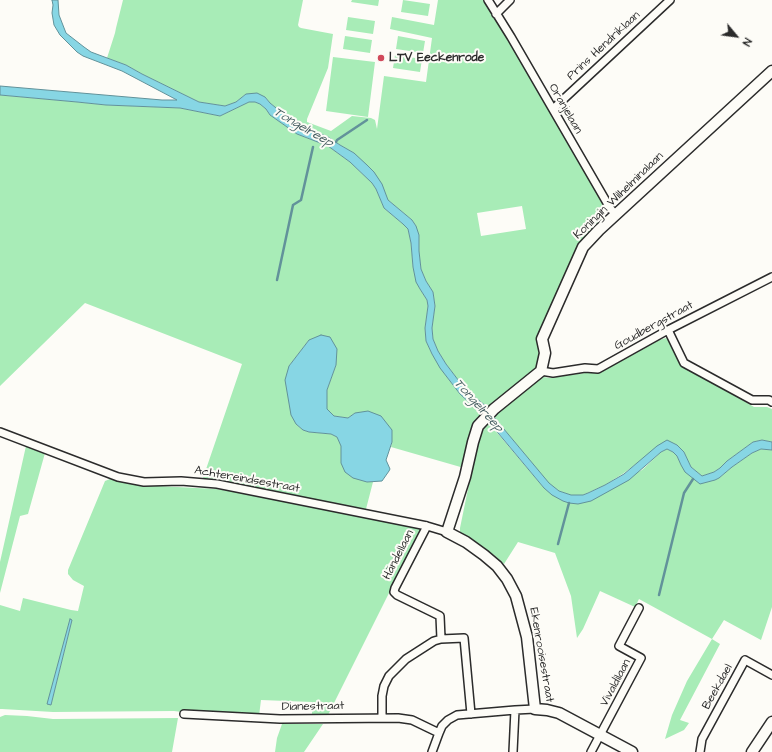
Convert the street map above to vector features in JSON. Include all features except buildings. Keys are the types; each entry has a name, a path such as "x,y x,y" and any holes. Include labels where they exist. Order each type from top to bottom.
{"street":[{"name":"Oranjelaan","path":"488,0 610,208 616,215"},
{"path":"496,14 510,0"},
{"name":"Prins Hendriklaan","path":"553,109 670,0"},
{"name":"Koningin Wilhelminalaan","path":"541,371 545,353 542,339 583,246 772,72"},
{"name":"Goudbergstraat","path":"541,371 553,373 585,368 598,369 668,330 772,277"},
{"path":"668,330 684,363 752,400 769,400 772,402"},
{"path":"447,532 465,477 478,426 494,409 541,371"},
{"name":"Achtereindsestraat","path":"0,432 118,478 144,482 181,481 217,484 427,526 447,532"},
{"name":"Händellaan","path":"427,526 394,592 397,595 440,616 441,639"},
{"name":"Ekenrooisestraat","path":"447,532 466,542 497,566 507,579 516,596 527,637 535,709 558,713 632,752"},
{"name":"Vivaldilaan","path":"600,735 641,658 619,646 639,608"},
{"path":"382,717 382,696 384,686 389,676 406,659 434,641 441,639 464,638 470,714"},
{"name":"Beekdael","path":"700,752 702,739 745,660 772,675"},
{"path":"432,752 442,726 448,720 457,716 535,709"},
{"path":"513,752 515,710"},
{"name":"Dianestraat","path":"184,714 280,719 398,718 412,720 439,733"},
{"path":"752,752 772,722"},
{"path":"591,752 600,735"}],"green space":[{"path":"123,0 303,0 298,25 299,27 333,34 328,68 307,119 307,122 331,131 352,116 371,118 375,120 377,129 384,76 426,82 432,38 390,29 392,17 434,25 438,0 485,0 604,203 605,209 603,220 586,234 578,246 536,370 488,409 465,389 446,364 433,339 432,328 435,306 433,292 421,269 416,226 412,220 388,200 354,153 328,137 286,116 265,97 246,94 236,102 225,106 199,102 126,65 107,58","holes":["522,206 526,229 481,236 477,213"]},
{"path":"352,0 379,0 378,6 351,2"},
{"path":"403,0 430,4 428,16 401,12"},
{"path":"348,17 375,21 373,34 346,30"},
{"path":"345,36 372,40 370,53 343,49"},
{"path":"398,36 425,41 423,53 396,49"},
{"path":"395,55 422,59 420,72 393,68"},
{"path":"333,57 375,62 368,117 326,111"},
{"path":"0,95 106,105 180,108 220,116 249,102 255,102 260,104 270,115 297,134 328,146 350,162 372,183 384,208 408,229 413,267 420,289 427,300 428,306 425,328 426,341 432,354 460,394 483,415 464,468 391,447 392,442 355,413 348,418 334,416 327,409 327,390 336,365 309,340 289,366 296,424 303,430 309,432 331,434 337,437 341,445 341,463 367,482 373,482 366,509 218,479 203,478 242,364 85,303 0,386"},
{"path":"666,338 668,339 683,367 754,407 767,407 772,409 772,442 762,440 753,442 714,472 702,476 691,467 684,452 677,445 667,441 624,473 605,485 583,495 570,495 559,491 549,484 493,416 503,406 539,378 601,372 659,340"},
{"path":"488,422 544,488 569,503 642,470 661,452 667,449 677,456 681,465 707,482 719,478 752,453 761,449 772,450 772,607 761,640 724,620 712,639 639,599 635,607 600,591 583,629 577,638 571,596 555,553 518,542 504,564 494,555 460,532 478,440 482,428"},
{"path":"26,446 45,453 28,514 20,516 0,593 0,562"},
{"path":"110,479 138,485 216,489 275,498 391,520 420,529 327,717 312,717 312,702 261,700 259,716 174,711 53,712 0,709 0,605 20,611 23,598 78,611 84,586 73,580 68,574 68,570 105,481","holes":["70,620 72,620 51,705 48,704"]},
{"path":"712,639 720,644 680,720 689,723 684,730 665,739 672,715 687,681"},
{"path":"5,715 53,719 178,718 172,752 0,752 0,717"},
{"path":"282,724 323,724 304,752 275,752 277,738"}],"water":[{"name":"Tongelreep","path":"52,0 58,0 59,15 66,33 91,52 126,65 199,102 225,106 236,102 246,94 257,93 265,97 286,116 328,137 354,153 367,165 382,184 388,200 412,220 416,226 419,235 421,269 433,292 435,306 432,328 433,339 438,351 465,389 487,407 549,483 559,491 571,495 583,495 605,485 624,474 657,446 667,440 677,445 684,452 691,467 702,476 714,472 720,468 753,442 762,440 772,442 772,450 761,449 752,453 719,478 700,484 685,472 677,456 667,449 661,452 629,480 591,501 578,504 569,503 552,495 544,488 483,415 460,394 440,368 426,341 425,328 428,306 427,300 416,282 408,229 384,208 372,183 350,162 328,146 297,134 270,115 260,104 255,102 249,102 220,116 180,108 106,105 0,95 0,86 177,100 122,71 83,56 77,52 60,35 54,25"},
{"path":"321,335 330,337 337,349 336,365 327,390 327,409 334,416 348,418 355,413 368,411 381,416 392,430 392,442 386,460 390,469 382,481 367,482 353,478 345,472 341,463 341,446 337,437 331,434 303,430 296,424 291,415 285,380 289,366 309,340"},
{"path":"70,619 72,620 51,705 47,704"}],"waterway":[{"name":"Tongelreep","path":"336,142 367,120"},
{"name":"Tongelreep","path":"277,280 293,205 301,200 313,147"},
{"path":"659,595 684,493 693,479"},
{"path":"558,544 569,503"}],"place":[{"name":"LTV Eeckenrode","path":"381,58"}]}
